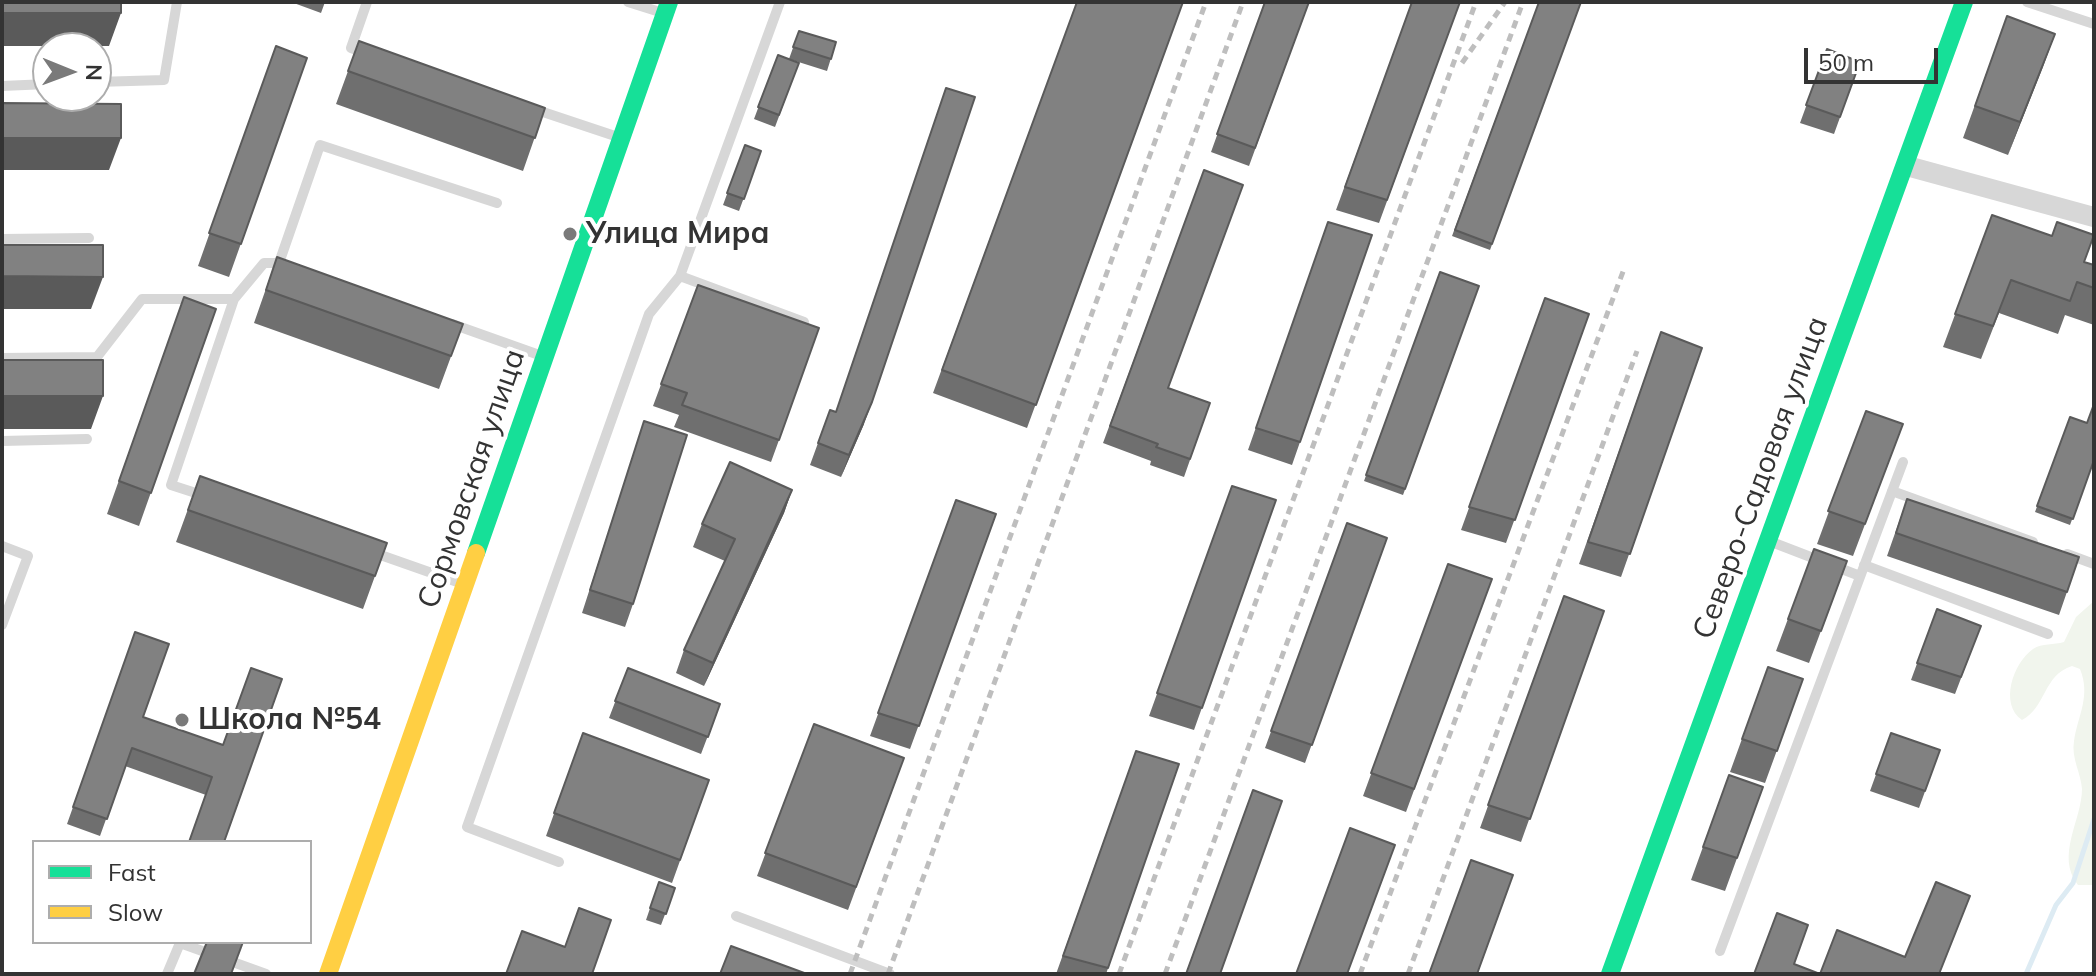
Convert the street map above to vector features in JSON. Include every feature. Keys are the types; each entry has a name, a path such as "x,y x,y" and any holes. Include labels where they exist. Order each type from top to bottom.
{"street":[{"name":"Северо-Садовая улица","path":"1610,974 1907,166 1964,2"},
{"name":"Сормовская улица","path":"328,974 667,8"},
{"path":"1907,166 2094,217"}],"lane":[{"path":"112,82 164,80 177,2"},
{"path":"367,2 351,48 380,58"},
{"path":"628,2 667,8"},
{"path":"559,862 467,827 649,314 680,276 780,2"},
{"path":"2027,2 2094,24"},
{"path":"2,86 32,85"},
{"path":"525,106 621,138"},
{"path":"279,263 320,145 497,203"},
{"path":"2,239 89,238"},
{"path":"216,500 171,485 234,299 264,263 279,263 294,268"},
{"path":"680,276 804,322"},
{"path":"2,358 97,357 142,299 234,299"},
{"path":"439,319 544,357"},
{"path":"2,441 87,439"},
{"path":"1720,951 1903,462"},
{"path":"1892,491 2094,564"},
{"path":"1767,540 2048,634"},
{"path":"2,546 28,556 2,625"},
{"path":"363,549 465,584"},
{"path":"736,916 890,974"},
{"path":"167,974 180,944"},
{"path":"182,944 252,972 266,974"}],"shaded area":[{"path":"2094,601 2094,884 2078,885 2072,874 2069,850 2082,789 2073,747 2084,697 2080,669 2072,666 2055,677 2036,708 2022,720 2015,713 2010,694 2015,673 2026,655 2037,647 2064,642 2076,617"}],"building":[{"path":"2,2 121,2 121,13 2,13"},
{"path":"1077,2 1183,2 1036,405 942,370"},
{"path":"1265,2 1309,2 1255,148 1217,134"},
{"path":"1412,2 1460,2 1387,200 1345,187"},
{"path":"1539,2 1581,2 1492,244 1455,230"},
{"path":"2007,16 2055,34 2020,122 1975,106"},
{"path":"799,31 836,42 831,59 793,47"},
{"path":"359,41 545,108 535,138 348,71"},
{"path":"276,46 307,58 241,244 209,233"},
{"path":"1827,49 1860,62 1840,117 1806,105"},
{"path":"778,55 799,63 779,115 758,107"},
{"path":"946,88 975,97 872,402 849,455 818,443 830,410 836,412"},
{"path":"2,103 32,103 32,112 112,112 112,104 121,104 121,138 2,138"},
{"path":"745,145 761,151 744,199 727,193"},
{"path":"1204,170 1243,185 1168,388 1210,403 1190,459 1110,426"},
{"path":"1992,215 2052,236 2057,222 2094,235 2084,262 2094,265 2094,288 2077,282 2070,301 2011,280 1993,326 1955,314"},
{"path":"1328,222 1372,235 1300,442 1256,428"},
{"path":"2,245 103,245 103,277 2,276"},
{"path":"277,257 463,324 451,356 266,290"},
{"path":"1440,272 1479,286 1405,489 1366,475"},
{"path":"698,285 819,328 779,440 682,405 687,393 661,384"},
{"path":"184,297 216,309 151,493 119,481"},
{"path":"1545,298 1589,314 1515,520 1469,507"},
{"path":"1661,332 1702,348 1630,554 1588,542"},
{"path":"2,360 103,360 103,396 2,396"},
{"path":"2094,404 2094,460 2073,519 2037,506 2070,417 2087,423"},
{"path":"1866,411 1903,424 1865,524 1828,511"},
{"path":"644,421 687,435 633,604 590,590"},
{"path":"730,462 792,490 713,663 684,650 735,539 702,524"},
{"path":"200,476 387,543 375,576 188,510"},
{"path":"1232,486 1276,500 1202,708 1157,693"},
{"path":"1907,499 2079,557 2067,592 1896,533"},
{"path":"956,500 996,514 919,726 878,713"},
{"path":"1347,523 1387,538 1312,745 1271,731"},
{"path":"1814,549 1847,561 1821,631 1788,619"},
{"path":"1448,564 1492,579 1414,789 1371,773"},
{"path":"1564,596 1604,611 1530,819 1488,805"},
{"path":"1937,609 1981,626 1961,677 1917,663"},
{"name":"Школа №54","path":"135,632 169,644 143,717 223,745 251,668 282,679 225,840 190,840 212,777 132,748 107,819 73,807"},
{"path":"1768,667 1803,679 1777,751 1742,739"},
{"path":"628,668 720,704 708,737 615,701"},
{"path":"814,724 904,758 856,887 765,853"},
{"path":"583,733 709,780 680,860 554,813"},
{"path":"1891,733 1940,750 1925,791 1876,774"},
{"path":"1136,751 1179,764 1108,968 1063,956"},
{"path":"1729,775 1763,787 1737,858 1703,847"},
{"path":"1253,790 1282,801 1220,974 1186,974"},
{"path":"1350,828 1395,845 1347,974 1296,974"},
{"path":"1471,860 1513,875 1477,974 1429,974"},
{"path":"659,882 675,888 666,914 650,908"},
{"path":"1936,882 1970,896 1939,974 1820,974 1837,930 1905,957"},
{"path":"579,908 611,920 592,974 506,974 522,931 565,947"},
{"path":"1777,913 1808,925 1794,964 1820,974 1754,974"},
{"path":"206,944 242,944 231,974 194,974"},
{"path":"731,946 807,974 720,974"}],"waterway":[{"path":"2026,974 2056,905 2073,883 2094,819"}],"railway":[{"path":"850,974 1206,2"},
{"path":"888,974 1243,2"},
{"path":"1119,974 1476,2"},
{"path":"1462,63 1505,2"},
{"path":"1165,974 1523,2"},
{"path":"1360,974 1624,269"},
{"path":"1408,974 1637,351"}],"traffic: fast":[{"path":"476,553 669,2"},
{"path":"1610,974 1964,2"}],"traffic: slow":[{"path":"328,974 476,553"}],"place":[{"name":"Улица Мира","path":"570,234"},
{"name":"Школа №54","path":"182,720"}]}
